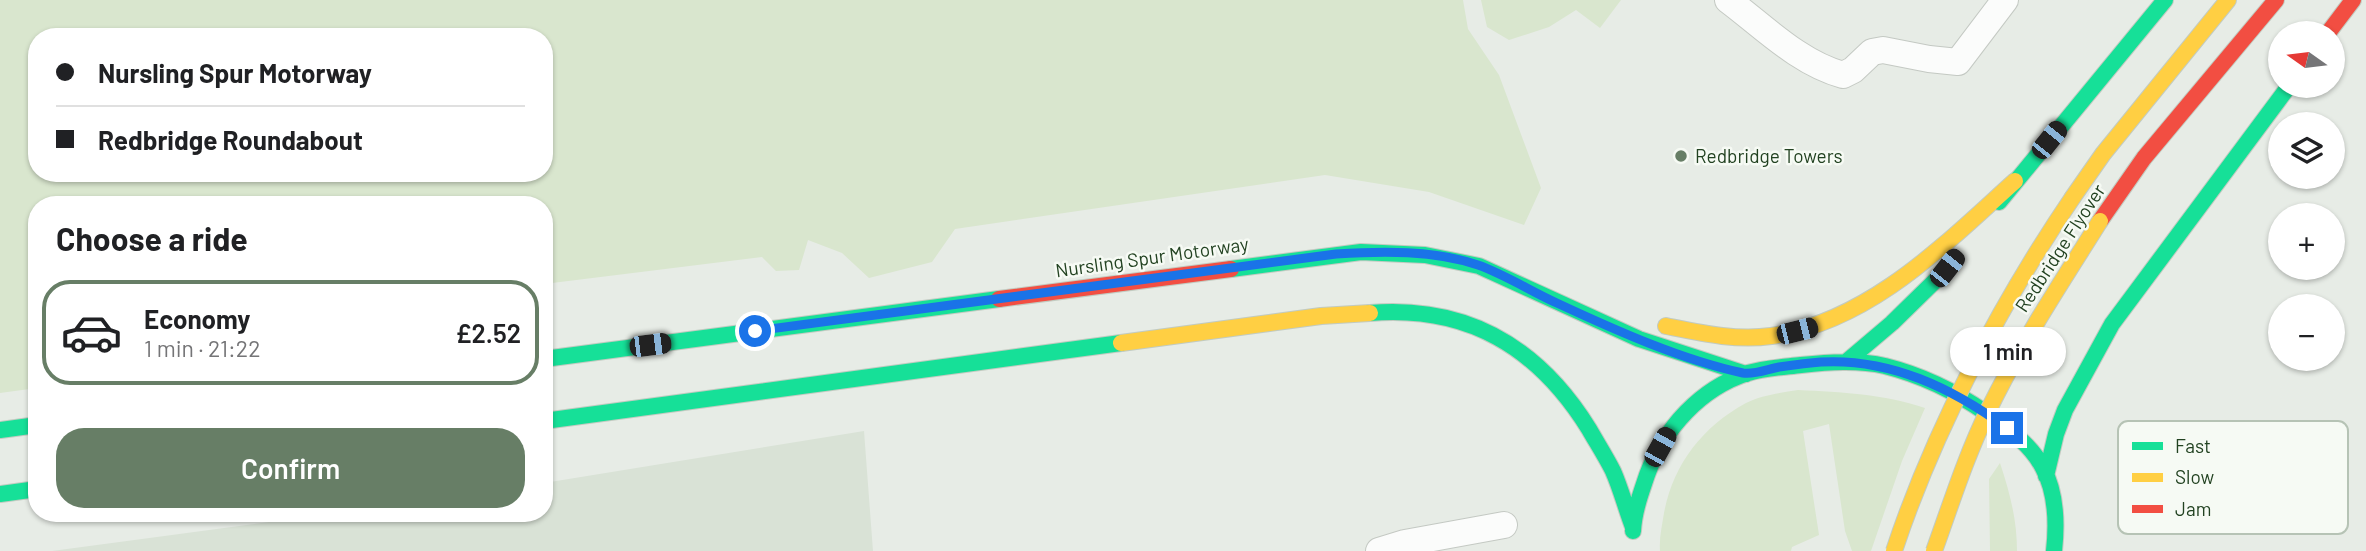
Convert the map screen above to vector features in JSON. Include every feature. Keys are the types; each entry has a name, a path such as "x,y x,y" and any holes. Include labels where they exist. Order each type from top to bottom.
{"main road":[{"path":"1964,247 2015,181 2165,0"},
{"name":"Redbridge Flyover","path":"1894,551 1909,503 1950,410 2005,310 2073,197 2103,154 2228,0"},
{"name":"Redbridge Flyover","path":"1934,551 1961,475 1997,393 2043,311 2144,158 2276,0"},
{"path":"2337,21 2353,0"},
{"path":"2046,476 2065,410 2112,324 2280,98"},
{"path":"1650,321 1709,336 1735,338 1776,336 1817,326 1850,312 1891,288 2015,181"},
{"name":"Nursling Spur Motorway","path":"553,358 1336,254 1401,253 1479,265 1639,339 1746,374"},
{"path":"1479,265 1539,277"},
{"path":"1846,362 1892,323 1947,268"},
{"path":"553,420 1321,316 1411,312 1452,319 1493,335 1530,357 1550,374 1586,424 1612,470 1633,527 1635,551"},
{"path":"1633,527 1653,461 1681,415 1701,398 1746,374 1778,367 1846,362 1894,369 1945,389 1979,408 2020,440 2034,455 2046,476 2053,510 2053,551"},
{"path":"0,430 28,426"},
{"path":"0,494 28,490"}],"street":[{"path":"1728,0 1804,58 1826,70 1843,75 1853,70 1872,52 1883,51 1958,62 2005,0"},
{"path":"1379,551 1405,543 1504,525"}],"shaded area":[{"path":"864,431 873,551 52,551 269,522 553,522 553,482"}],"green space":[{"path":"0,0 1463,0 1468,29 1499,75 1541,188 1524,225 1429,192 1325,175 955,229 932,262 869,278 842,253 808,240 799,270 776,271 762,257 553,283 553,196 28,196 28,389 0,393"},
{"path":"1481,0 1621,0 1600,28 1576,10 1549,27 1509,40 1487,27"},
{"path":"1798,390 1878,397 1925,408 1902,461 1871,551 1852,551 1845,531 1829,424 1803,431 1819,535 1792,547 1791,551 1660,551 1668,495 1682,463 1703,436 1746,403 1765,396"},
{"path":"2000,463 2012,507 2017,551 1990,551 1989,479"}],"traffic: fast":[{"path":"1999,202 2165,0"},
{"path":"2046,476 2065,410 2112,324 2280,98"},
{"path":"1231,269 1361,252 1425,255 1479,266 1639,339 1746,374"},
{"path":"1846,362 1892,323 1940,276"},
{"path":"553,358 999,299"},
{"path":"1370,313 1405,312 1438,316 1497,337 1523,354 1547,375 1589,429 1613,471 1633,527"},
{"path":"553,420 1121,343"},
{"path":"1633,531 1638,502 1654,458 1674,426 1700,399 1731,380 1754,371 1854,362 1885,366 1938,385 1986,413 2025,444 2038,459 2051,487 2055,519 2054,551"},
{"path":"0,430 28,426"},
{"path":"0,494 28,490"}],"traffic: slow":[{"path":"2073,197 2103,154 2228,0"},
{"path":"1666,326 1745,338 1771,336 1807,328 1841,315 1873,297 1933,254 2015,181"},
{"path":"1894,551 1929,460 1972,368 2020,280 2073,197"},
{"path":"1934,551 1966,463 2000,386 2100,221"},
{"path":"1121,343 1321,316 1370,313"}],"traffic: jam":[{"path":"2100,221 2144,158 2276,0"},
{"path":"2337,21 2353,0"},
{"path":"999,299 1231,269"}],"place":[{"name":"Redbridge Towers","path":"1681,156"}],"route":[{"path":"755,331 1336,254 1401,253 1479,265 1639,339 1746,374 1821,362 1871,364 1894,369 1945,389 2007,428"}]}
